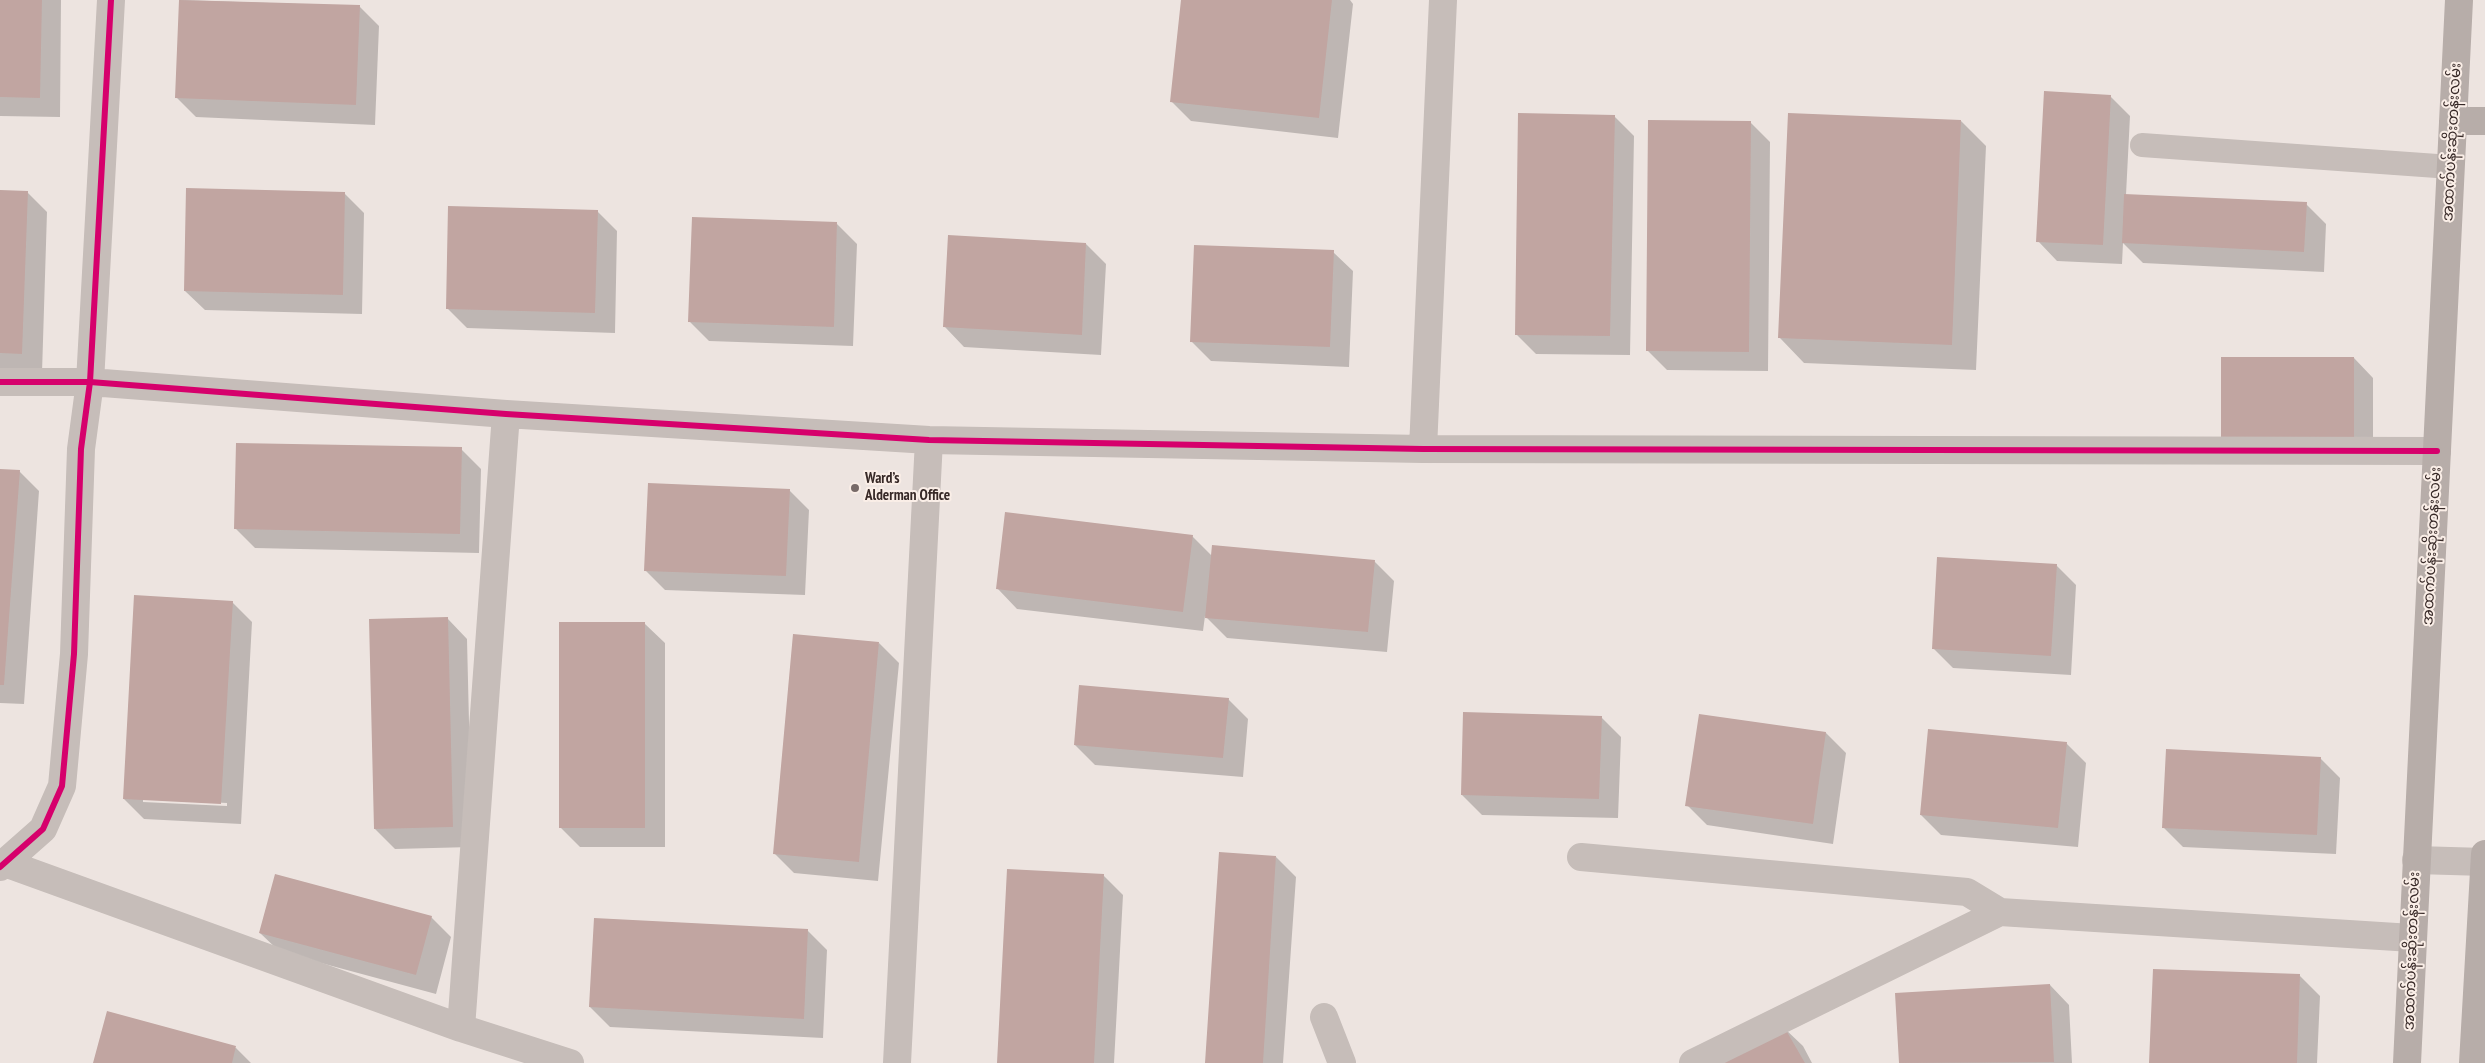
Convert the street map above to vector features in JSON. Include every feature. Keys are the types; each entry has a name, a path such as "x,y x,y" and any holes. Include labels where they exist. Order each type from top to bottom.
{"main road":[{"name":"အထက်ပန်းဆိုးတန်းလမ်း","path":"2407,1063 2459,0"},
{"path":"2453,121 2485,122"},
{"path":"2473,1063 2485,854"}],"street":[{"path":"111,0 90,382 81,449 74,654 62,786 43,829 3,865 461,1028 570,1063"},
{"path":"1423,449 1443,0"},
{"path":"0,382 90,382 506,414 929,440 1423,449 2436,451"},
{"path":"461,1028 506,414"},
{"path":"897,1063 929,440"},
{"path":"1581,857 1967,892 2000,912 2412,938"},
{"path":"2416,860 2485,862"},
{"path":"1693,1063 2000,912"},
{"path":"1324,1017 1342,1063"}],"lane":[{"path":"2142,145 2451,167"}],"building":[{"path":"0,0 42,0 40,98 0,97"},
{"path":"179,0 360,5 356,105 175,98"},
{"path":"1181,0 1332,0 1319,118 1170,102"},
{"path":"2044,91 2111,95 2103,245 2036,242"},
{"path":"1518,113 1615,115 1610,336 1515,335"},
{"path":"1788,113 1961,120 1952,345 1778,338"},
{"path":"1648,120 1751,121 1749,352 1646,351"},
{"path":"186,188 345,192 343,295 184,291"},
{"path":"0,190 28,191 22,354 0,353"},
{"path":"2124,194 2307,202 2304,252 2122,243"},
{"path":"448,206 598,210 595,313 446,309"},
{"path":"692,217 837,222 834,327 688,322"},
{"path":"948,235 1086,243 1082,335 943,327"},
{"path":"1194,245 1334,250 1330,347 1190,342"},
{"path":"2221,357 2354,357 2354,437 2221,437"},
{"path":"236,443 462,447 460,534 234,529"},
{"path":"0,469 20,470 4,685 0,685"},
{"path":"648,483 790,489 786,576 644,571"},
{"path":"1005,512 1193,535 1183,612 996,589"},
{"path":"1212,545 1375,560 1368,632 1205,618"},
{"path":"1937,557 2057,564 2051,656 1932,649"},
{"path":"134,595 233,601 221,804 123,799"},
{"path":"448,617 453,827 374,829 369,619"},
{"path":"559,622 645,622 645,828 559,828"},
{"path":"793,634 879,642 859,862 773,854"},
{"path":"1079,685 1229,698 1223,758 1074,745"},
{"path":"1463,712 1602,716 1599,799 1461,795"},
{"path":"1699,714 1826,732 1813,824 1685,806"},
{"path":"1928,729 2067,742 2058,828 1920,815"},
{"path":"2166,749 2321,757 2317,835 2162,828"},
{"path":"1219,852 1276,856 1263,1063 1205,1063"},
{"path":"1007,869 1104,874 1094,1063 997,1063"},
{"path":"275,874 432,916 416,975 259,933"},
{"path":"594,918 808,929 804,1019 589,1007"},
{"path":"2153,969 2300,974 2297,1063 2149,1063"},
{"path":"2050,984 2054,1062 1899,1063 1895,993"},
{"path":"107,1011 236,1046 232,1063 93,1063"},
{"path":"1783,1025 1805,1063 1715,1063"}],"cycle path":[{"path":"0,867 43,829 62,786 74,654 81,449 90,382 111,0"},
{"path":"0,382 90,382 506,414 929,440 1423,449 2437,451"}],"place":[{"name":"Ward’s Alderman Office","path":"855,488"}]}
